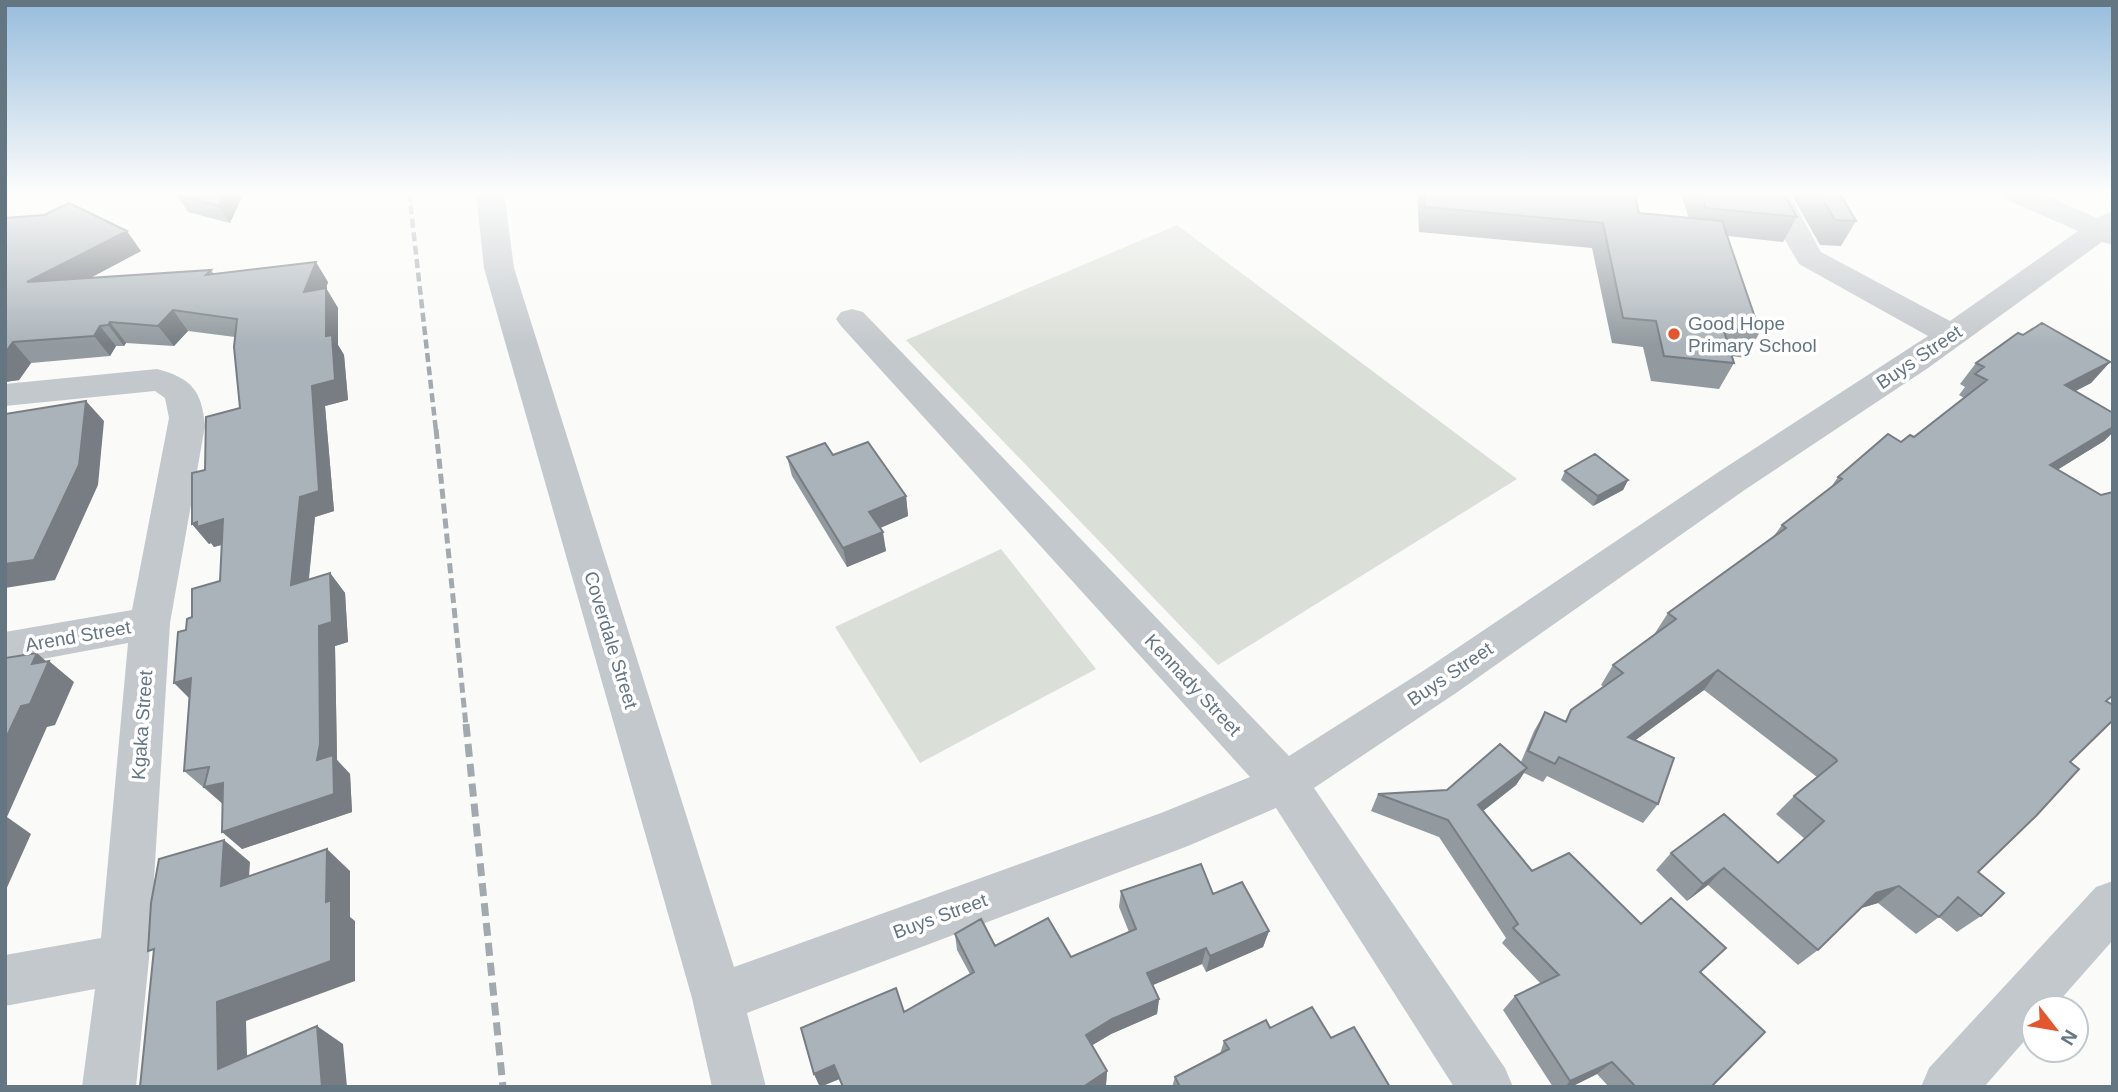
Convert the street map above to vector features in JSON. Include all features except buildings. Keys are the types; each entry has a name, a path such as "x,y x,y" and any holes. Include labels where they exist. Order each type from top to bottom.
{"street":[{"name":"Coverdale Street","path":"496,243 499,268 718,998 739,1087"},
{"path":"1802,243 1810,258 1951,335"},
{"name":"Buys Street","path":"718,998 1171,831 1285,783 2087,243"},
{"name":"Kennady Street","path":"852,319 1285,783 1486,1087"},
{"name":"Kgaka Street","path":"5,395 157,380 170,383 183,397 187,426 150,623 124,960 109,1087"},
{"name":"Arend Street","path":"5,649 150,623"},
{"path":"1948,1087 2113,904"},
{"path":"5,981 124,960"}],"shaded area":[{"path":"1135,243 1201,243 1517,479 1218,665 906,340"},
{"path":"1001,549 1096,669 920,763 835,627"}],"railway":[{"path":"415,243 436,431"},
{"path":"436,429 466,726"},
{"path":"466,724 503,1087"}],"place":[{"name":"Good Hope Primary School","path":"1674,334"}]}
